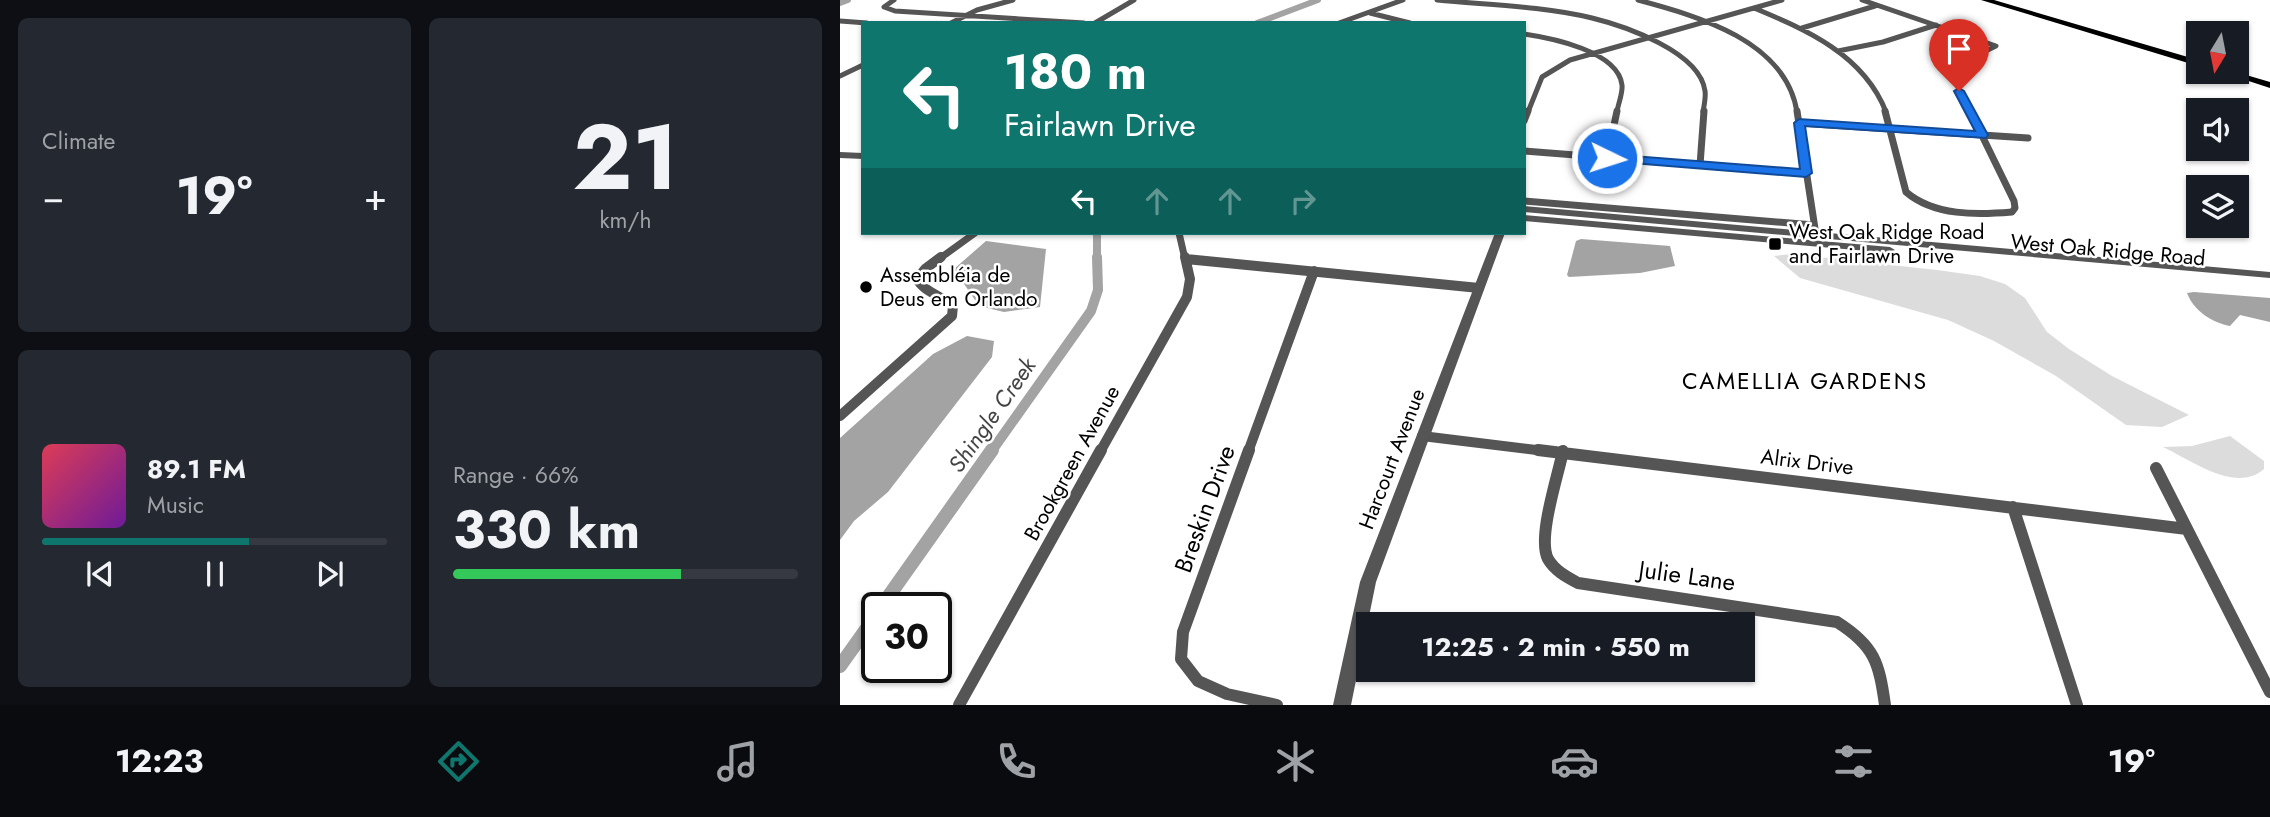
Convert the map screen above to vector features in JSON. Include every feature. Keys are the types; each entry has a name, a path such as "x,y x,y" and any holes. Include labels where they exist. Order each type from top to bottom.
{"highway":[{"path":"1985,0 2186,60"},
{"path":"2003,0 2186,53"},
{"path":"2249,72 2270,78"},
{"path":"2249,79 2270,85"}],"street":[{"path":"894,0 884,7 895,11 1055,21"},
{"path":"955,21 1013,0"},
{"path":"1098,21 1134,0"},
{"path":"1345,21 1403,0"},
{"path":"1437,0 1567,13 1606,21 1648,38 1682,56 1701,78 1705,89 1700,165"},
{"path":"1638,0 1706,22 1735,36 1776,65 1794,94 1815,230 1814,240 1723,232 1709,234"},
{"path":"1656,4 1664,0"},
{"path":"1526,116 1542,77 1570,60 1782,0"},
{"path":"1754,8 1802,28 1838,51 1863,74 1874,90 1891,129 1906,192 1913,201 1933,208 2012,212 2015,208 2014,201 1954,77 1954,66 1996,46 1862,0"},
{"path":"1802,28 1877,5"},
{"path":"1370,12 1403,21"},
{"path":"840,21 861,23"},
{"path":"1838,51 1883,42 1936,24"},
{"path":"1526,34 1561,41 1593,54 1612,66 1621,76 1622,86 1607,158"},
{"path":"840,70 861,63"},
{"path":"840,76 861,63"},
{"path":"1799,123 2028,138"},
{"path":"1526,151 1806,173"},
{"path":"840,155 861,157"},
{"path":"1526,201 1815,230"},
{"name":"West Oak Ridge Road","path":"1526,209 1815,230 2270,283"},
{"name":"West Oak Ridge Road","path":"1526,218 2135,268 2270,275"},
{"path":"840,416 952,316 953,306 944,298 921,287 918,279 925,270 972,235"},
{"name":"Brookgreen Avenue","path":"959,705 1187,297 1190,279 1180,235"},
{"name":"Harcourt Avenue","path":"1342,705 1368,582 1499,235"},
{"path":"1186,258 1479,288"},
{"name":"Breskin Drive","path":"1277,705 1227,694 1198,681 1181,659 1183,632 1314,271"},
{"name":"Alrix Drive","path":"1422,436 2187,529"},
{"name":"Julie Lane","path":"1563,452 1544,540 1544,554 1557,572 1578,583 1837,622 1861,636 1878,660 1885,705"},
{"path":"2156,468 2270,692"},
{"path":"2013,507 2077,705"}],"shaded area":[{"path":"1581,239 1670,246 1675,266 1640,273 1569,277 1567,275 1576,241"},
{"path":"986,241 1046,249 1040,307 1004,312 979,306 954,269"},
{"path":"1791,254 1980,276 2005,284 2025,298 2047,332 2069,349 2112,376 2189,415 2162,427 2126,425 2056,376 1994,341 1948,320 1800,278 1774,256"},
{"path":"2187,293 2270,298 2270,322 2240,315 2230,326 2216,322 2194,305"},
{"path":"967,336 994,341 992,357 888,492 854,521 840,540 840,438 933,354"},
{"path":"2230,436 2264,461 2264,469 2253,476 2227,476 2163,447 2192,446"}],"waterway":[{"path":"840,3 848,0"},
{"name":"Shingle Creek","path":"1262,21 1318,0"},
{"name":"Shingle Creek","path":"1097,235 1097,257"},
{"name":"Shingle Creek","path":"991,452 1091,311 1098,290 1097,257"},
{"name":"Shingle Creek","path":"892,592 992,450"},
{"name":"Shingle Creek","path":"840,666 861,636"}],"place":[{"name":"West Oak Ridge Road and Fairlawn Drive","path":"1775,244"},
{"name":"Assembléia de Deus em Orlando","path":"866,287"}],"district":[{"name":"CAMELLIA GARDENS","path":"1805,381"}],"route":[{"path":"1607,158 1806,173 1799,123 1982,135 1959,91"}]}
